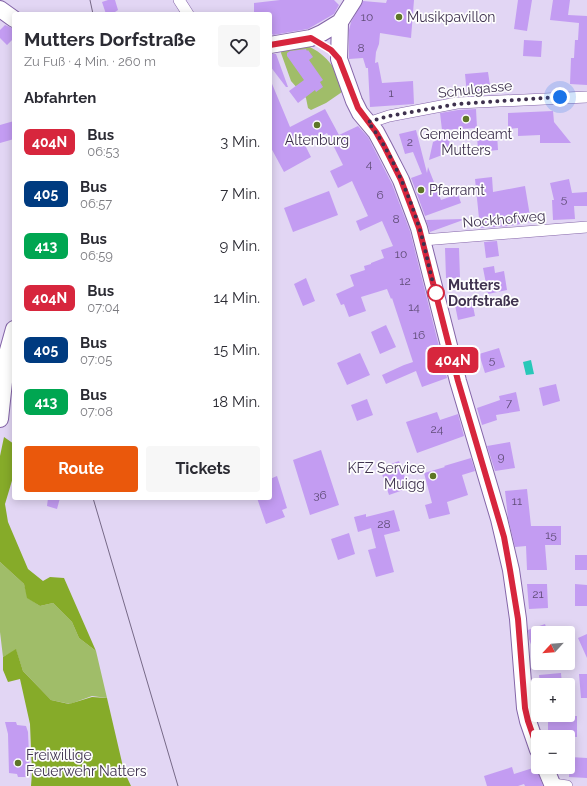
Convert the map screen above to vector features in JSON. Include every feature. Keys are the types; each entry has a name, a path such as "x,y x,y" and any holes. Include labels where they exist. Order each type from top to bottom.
{"main road":[{"path":"272,45 311,38 322,33 340,22 354,0"},
{"path":"0,9 12,18"},
{"path":"340,22 339,59 354,101 360,113 380,139 401,180 423,240 458,381 504,537 518,619 525,708 531,730"},
{"path":"311,38 331,50 339,59"},
{"path":"0,419 7,354 12,337"},
{"path":"550,774 558,785"}],"street":[{"path":"179,0 187,12"},
{"name":"Schulgasse","path":"368,122 389,116 457,104 587,96"},
{"name":"Nockhofweg","path":"423,240 587,227"}],"shaded area":[{"path":"303,44 317,51 330,62 338,76 342,92 326,103 311,110 308,108 306,98 291,81 281,53 282,47"},
{"path":"531,360 534,374 526,375 523,362"},
{"path":"4,437 12,443 12,481 5,504 8,522 28,569 43,581 50,577 64,578 96,651 79,638 72,622 53,603 40,606 27,598 24,584 0,562 0,456"},
{"path":"0,562 24,584 28,598 40,606 53,603 72,622 79,638 96,651 107,698 92,696 70,704 51,700 23,671 16,650 3,657 0,632"},
{"path":"16,649 23,671 51,700 69,704 92,697 107,698 124,771 131,786 31,786 32,773 30,724 20,679 8,682 3,670 3,657"}],"building":[{"path":"115,0 118,10 115,12 105,12 102,2"},
{"path":"280,0 334,0 339,5 334,14 308,29 273,35 272,12 254,12 254,3"},
{"path":"387,0 414,0 411,38 380,33 375,63 378,62 382,83 413,81 414,104 370,107 368,68 366,68 363,58 349,59 349,30 351,22 363,1 386,3"},
{"path":"518,0 532,0 527,31 514,29"},
{"path":"553,0 570,0 568,15 587,16 587,85 570,84 571,58 574,58 575,40 578,40 579,23 550,20"},
{"path":"5,25 12,28 12,40 7,45 0,38 0,30"},
{"path":"524,40 542,41 541,57 523,56"},
{"path":"306,49 313,57 309,60 323,80 320,82 323,87 316,92 315,90 298,103 289,91 304,80 287,56 287,53 290,51"},
{"path":"272,54 276,54 288,87 286,87 272,69"},
{"path":"488,72 491,92 467,94 465,74"},
{"path":"272,84 290,127 325,109 339,135 358,126 368,137 392,184 410,231 447,378 422,387 416,371 386,384 382,375 413,362 392,298 391,299 387,289 361,297 366,311 349,317 344,304 341,305 336,294 354,286 350,275 365,270 364,266 384,258 381,250 393,246 382,221 360,231 356,221 368,216 352,181 338,188 330,171 343,165 327,133 305,145 311,157 284,172 272,150"},
{"path":"476,109 477,128 442,130 440,113"},
{"path":"553,111 554,122 571,143 540,143 540,135 518,136 518,128 508,129 508,113"},
{"path":"12,122 12,140 0,143 0,125"},
{"path":"416,130 427,173 428,167 441,200 458,194 461,203 425,216 411,178 422,174 413,152 405,154 399,134"},
{"path":"497,134 498,150 478,152 477,135"},
{"path":"449,135 450,152 429,160 433,142"},
{"path":"492,177 493,192 525,186 531,222 509,226 480,228 475,179"},
{"path":"569,179 572,193 587,192 587,206 574,206 575,219 553,220 552,200 554,200 550,183"},
{"path":"329,191 338,215 293,232 284,208"},
{"path":"463,219 430,232 426,220"},
{"path":"497,241 499,256 486,258 484,242"},
{"path":"445,248 459,248 460,278 446,278"},
{"path":"494,266 495,273 504,271 507,290 488,294 483,268"},
{"path":"306,278 315,301 303,306 294,284"},
{"path":"471,296 475,316 458,320 454,300"},
{"path":"386,325 396,347 380,354 371,332"},
{"path":"499,348 505,367 485,373 479,354"},
{"path":"360,353 370,375 347,385 337,363"},
{"path":"556,384 560,401 543,406 539,388"},
{"path":"516,392 520,411 496,415 497,420 482,425 477,408 500,400 499,396"},
{"path":"367,399 373,415 357,421 351,405"},
{"path":"437,412 440,420 458,414 464,436 417,453 406,422"},
{"path":"510,442 515,468 495,471 487,446"},
{"path":"321,450 339,505 310,515 293,460"},
{"path":"471,458 475,471 462,475 468,495 447,502 450,514 429,519 425,505 432,503 424,473"},
{"path":"399,461 409,488 389,495 380,468"},
{"path":"277,476 287,508 282,510 285,517 266,524 258,500 272,500 272,478"},
{"path":"527,489 531,526 561,526 561,545 545,545 547,570 527,570 526,546 515,547 508,518 505,491"},
{"path":"48,500 59,500 57,509 47,506"},
{"path":"394,510 400,531 384,535 394,572 376,577 368,550 376,548 371,528 358,532 354,517 366,514 366,517"},
{"path":"349,533 355,554 338,560 331,539"},
{"path":"575,555 587,555 587,570 575,570"},
{"path":"527,584 547,584 548,608 529,609"},
{"path":"575,584 587,585 587,606 575,606"},
{"path":"531,629 531,644 529,639 528,630"},
{"path":"587,634 587,658 578,638"},
{"path":"561,673 561,678 539,678 539,675"},
{"path":"579,674 587,674 587,698 581,698"},
{"path":"575,716 577,716 577,737 575,737 575,730 548,730 548,722 575,722"},
{"path":"5,722 16,722 17,725 26,726 28,732 30,777 18,777 17,774 9,773 8,734"},
{"path":"575,757 587,758 587,778 569,777 569,774 575,774"},
{"path":"512,767 514,774 531,769 531,774 539,774 543,786 525,786 524,784 518,786 487,786 484,776"}],"tram line":[{"path":"90,0 93,12"},
{"path":"94,500 178,786"}],"bus line":[{"name":"404N","path":"272,45 311,38 331,50 339,59 354,101 360,113 380,139 408,196 419,228 458,381 504,537 518,619 525,708 531,730"}],"place":[{"name":"Musikpavillon","path":"399,17"},
{"name":"Gemeindeamt Mutters","path":"466,119"},
{"name":"Altenburg","path":"317,125"},
{"name":"Pfarramt","path":"421,190"},
{"name":"Mutters Dorfstraße","path":"436,293"},
{"name":"KFZ Service Muigg","path":"433,476"},
{"name":"Freiwillige Feuerwehr Natters","path":"18,763"}],"route":[{"path":"436,293 419,228 408,196 384,146 368,122 389,116 457,104 497,100 560,97"}]}
